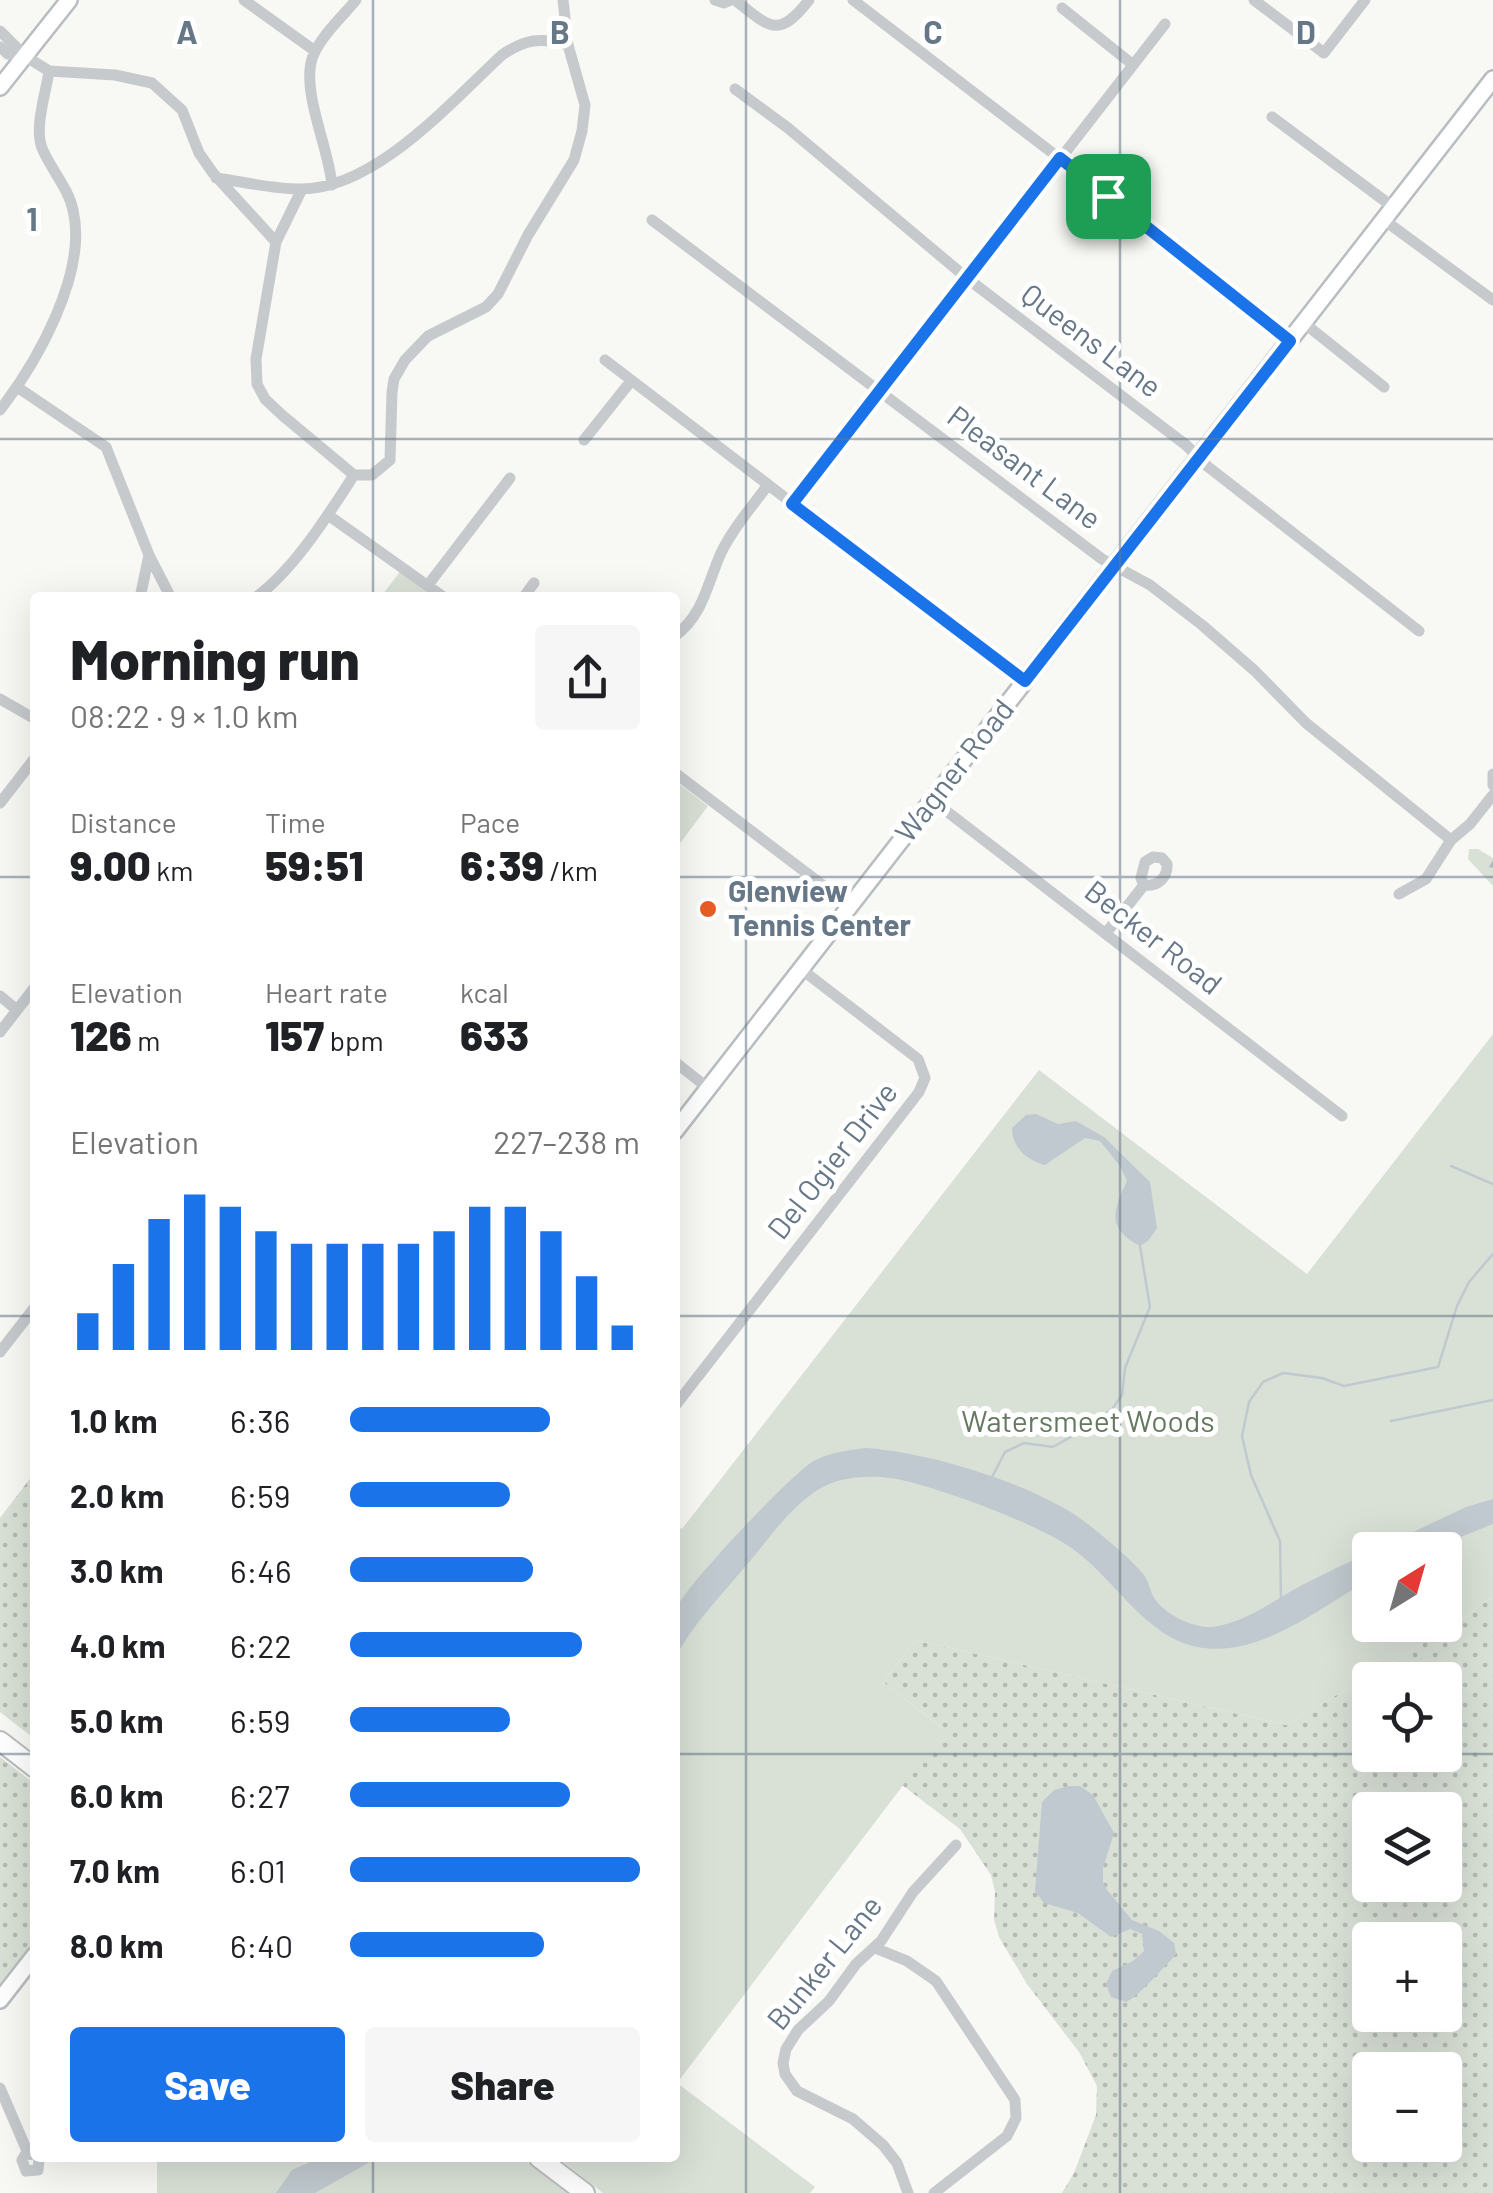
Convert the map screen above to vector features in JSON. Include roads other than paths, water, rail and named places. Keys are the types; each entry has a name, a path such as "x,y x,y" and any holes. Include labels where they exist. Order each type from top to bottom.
{"main road":[{"path":"0,1741 30,1764"},
{"path":"544,2162 584,2193"}],"street":[{"path":"0,88 68,0"},
{"path":"244,0 314,51"},
{"path":"332,185 308,70 314,51 356,0"},
{"path":"302,189 276,242 256,359 257,384 265,399 282,415 354,475 372,475 390,460 392,392 394,379 405,360 428,336 486,307 498,294 528,235 574,160 585,104 568,46 564,0"},
{"path":"715,0 733,0 765,23 776,26 793,21 810,0"},
{"path":"852,0 1060,158 1290,341"},
{"path":"1254,0 1324,54 1366,0"},
{"path":"1062,8 1132,64"},
{"path":"792,504 1165,24"},
{"path":"0,31 25,56 50,71 114,75 152,83 182,110 198,153 216,178 276,242"},
{"path":"216,178 302,189 332,185 364,174 520,42 544,38 568,46"},
{"path":"0,48 8,54 25,56"},
{"path":"0,410 18,387 64,297 73,261 73,208 40,144 50,71"},
{"name":"Wagner Road","path":"680,1124 1493,79"},
{"name":"Queens Lane","path":"735,89 788,128 968,279 1419,631"},
{"path":"1272,117 1493,300"},
{"name":"Pleasant Lane","path":"652,220 1102,559 1150,585 1202,624 1306,723 1451,840"},
{"path":"1304,322 1384,388"},
{"path":"605,360 1025,681"},
{"path":"584,440 632,380"},
{"path":"18,387 106,447 148,554 168,592"},
{"path":"263,592 328,515 354,475"},
{"path":"428,585 510,478"},
{"path":"680,632 700,608 722,550 767,486"},
{"path":"328,515 437,592"},
{"path":"141,592 148,554"},
{"path":"528,592 534,583"},
{"path":"0,699 30,716"},
{"path":"0,803 30,764"},
{"path":"1493,774 1493,786"},
{"path":"680,777 850,906"},
{"path":"1399,894 1426,879 1451,840 1470,824 1493,794"},
{"name":"Becker Road","path":"932,800 1342,1116"},
{"path":"1106,933 1144,885"},
{"name":"Del Ogier Drive","path":"680,1400 925,1078 918,1059 801,969"},
{"path":"0,1032 30,993"},
{"path":"0,996 17,1010"},
{"path":"680,1066 708,1088"},
{"path":"0,1352 30,1313"},
{"name":"Bunker Lane","path":"908,2193 897,2163 883,2144 853,2119 797,2091 783,2064 786,2049 798,2030 829,2001 856,1964 874,1948 913,1892 956,1845"},
{"path":"874,1948 907,1961 936,1982 1016,2100 1016,2118 1007,2136 934,2193"},
{"path":"0,2000 30,1961"},
{"path":"0,2088 30,2147"}],"waterway":[{"path":"1451,1166 1493,1184"},
{"path":"991,1479 1005,1452 1024,1443 1053,1447 1113,1408 1122,1395 1125,1368 1150,1307 1140,1246"},
{"path":"1281,1600 1280,1541 1251,1475 1242,1436 1249,1402 1263,1382 1283,1373 1322,1378 1344,1386 1438,1367 1457,1306 1469,1282 1493,1254"},
{"path":"1391,1421 1493,1400"}],"place":[{"name":"Glenview Tennis Center","path":"708,909"}],"park label":[{"name":"Watersmeet Woods","path":"1088,1422"}]}
